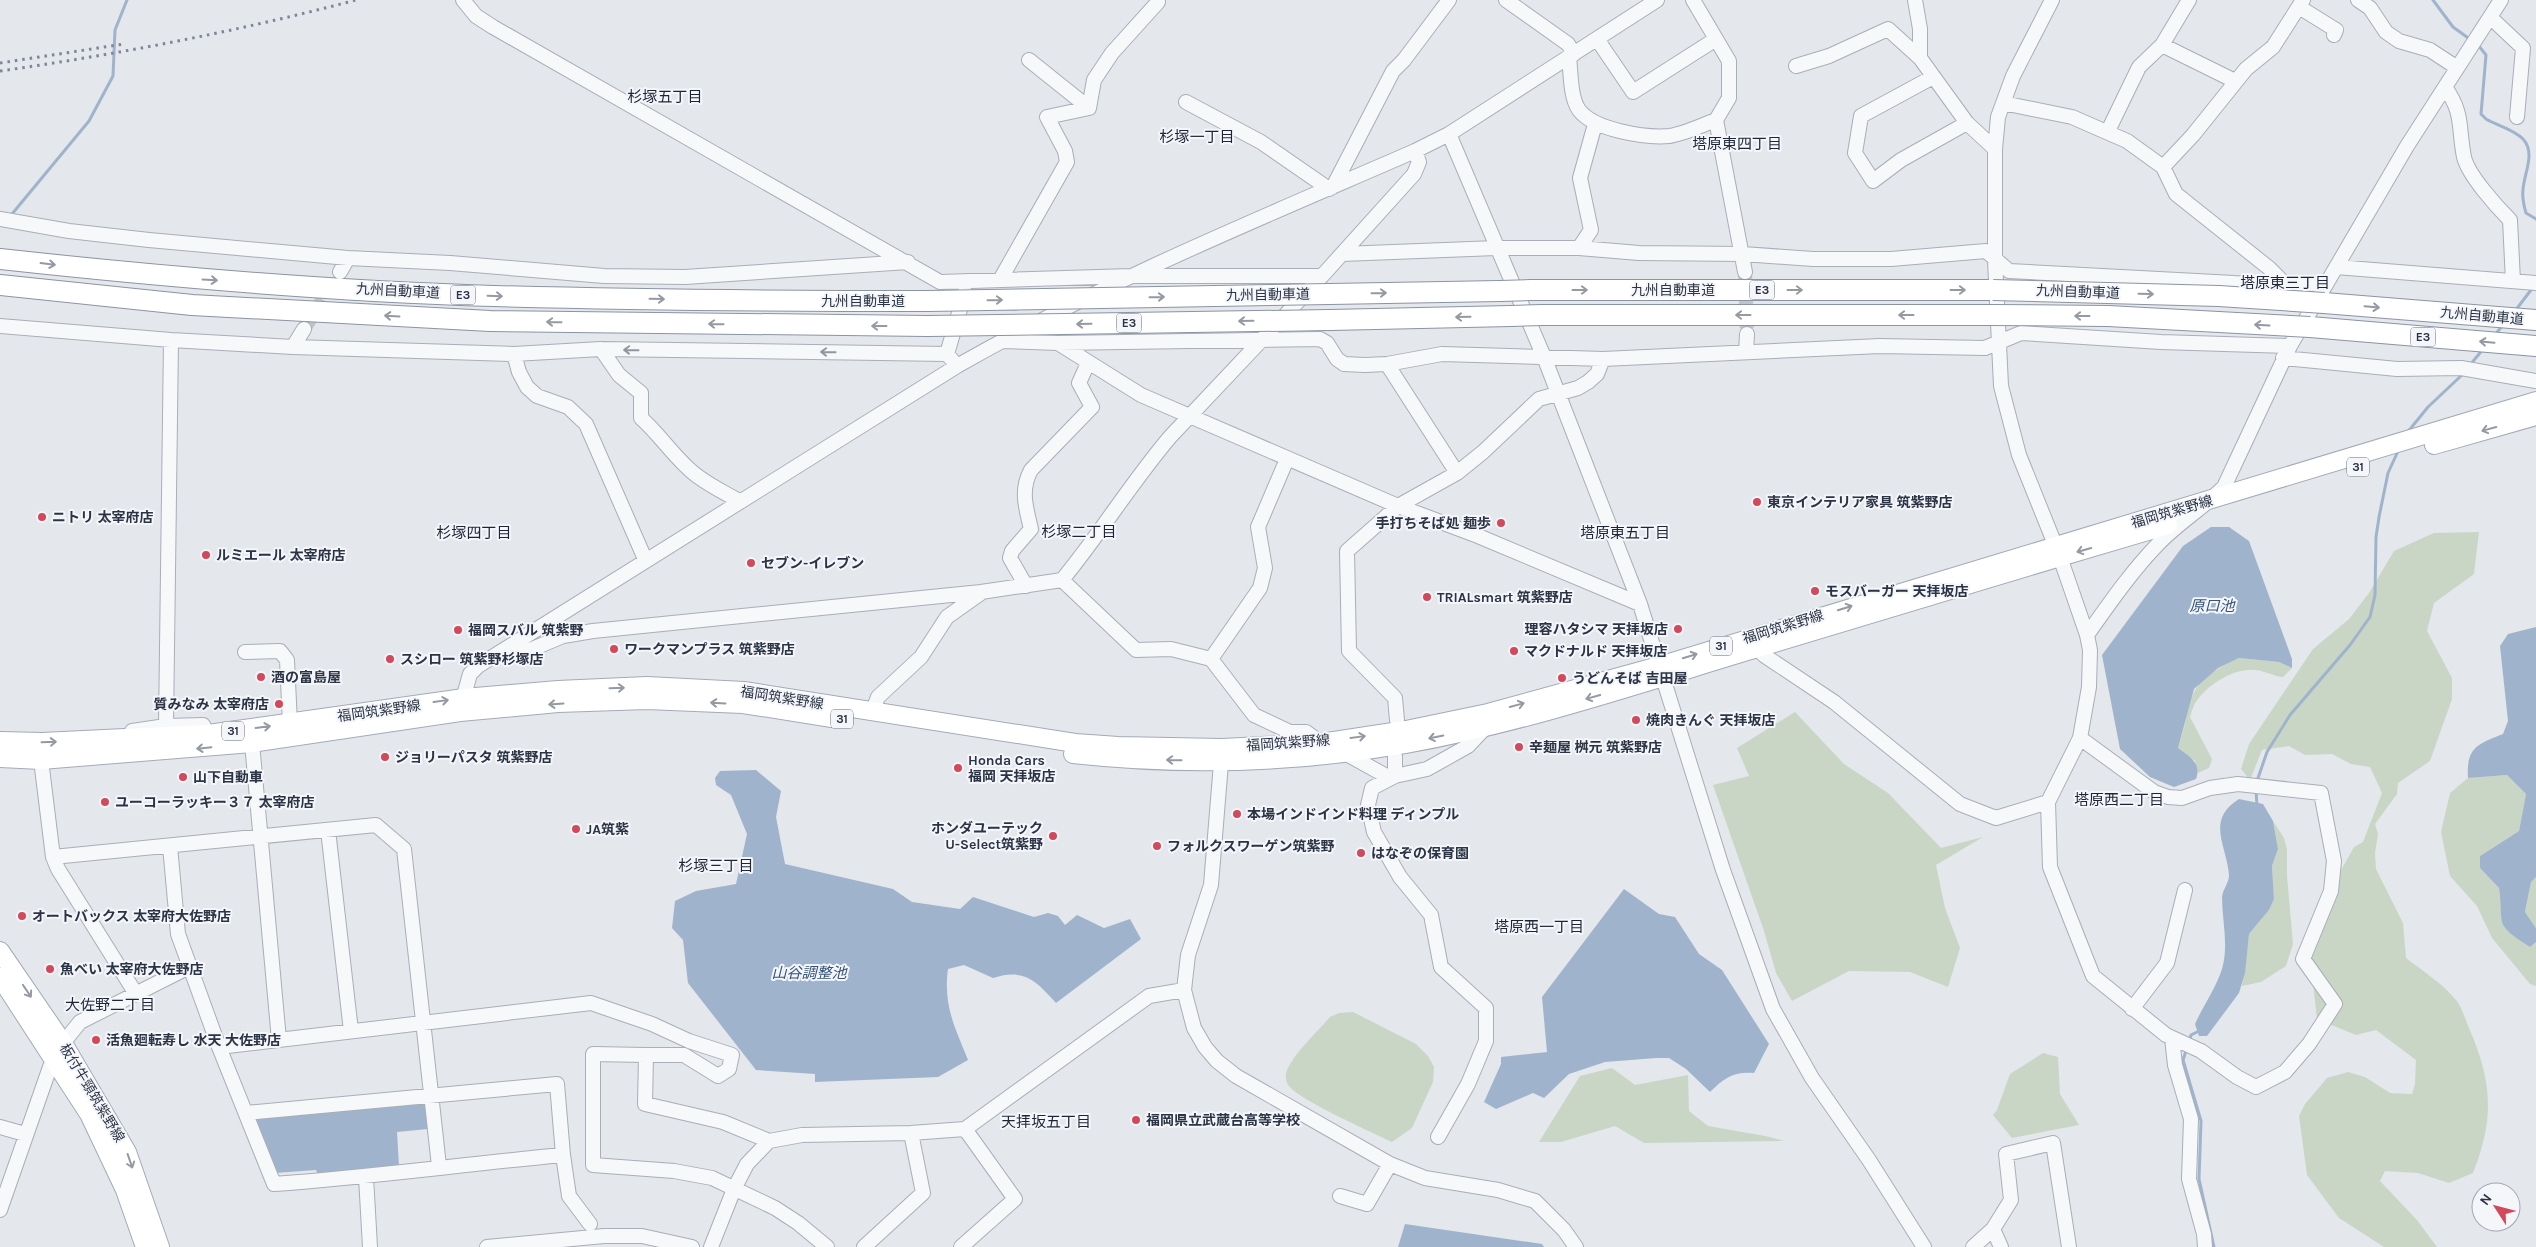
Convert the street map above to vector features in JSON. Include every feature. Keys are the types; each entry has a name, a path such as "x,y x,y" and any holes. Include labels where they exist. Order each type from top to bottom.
{"highway":[{"name":"九州自動車道","path":"0,259 198,279 492,296 755,301 928,301 1326,285 1500,291 1993,290 2219,296 2325,294 2536,320"},
{"name":"九州自動車道","path":"0,285 192,305 490,321 928,326 1543,315 2108,316 2310,327 2536,346"}],"main road":[{"name":"福岡筑紫野線","path":"0,758 41,760 252,743 462,705 558,690 647,686 744,691 872,713 1075,743 1222,754 1321,743 1406,730 1488,713 1756,648 2210,501 2536,401"},
{"name":"福岡筑紫野線","path":"0,741 42,742 208,734 462,705 647,700 743,704 1056,752 1117,759 1222,754 1343,752 1406,744 1487,726 2057,551 2181,522 2536,416"},
{"name":"板付牛頸筑紫野線","path":"0,951 59,1051 127,1152 160,1247"},
{"name":"板付牛頸筑紫野線","path":"0,977 59,1051 124,1190 145,1247"}],"street":[{"path":"463,0 476,16 493,27 908,262 940,282 1131,276 1326,285"},
{"path":"1331,188 1393,71 1404,60 1449,0"},
{"path":"1506,0 1568,44 1576,103 1580,111 1595,124 1629,133 1671,136 1716,120 1729,98 1729,61 1693,0"},
{"path":"462,705 473,670 645,559 957,366 1000,341 1131,276 1415,151 1449,134 1657,0"},
{"path":"1916,0 1920,29 1920,58"},
{"path":"2052,0 2013,76 1998,117 1994,149 1995,260 2001,386 2019,455 2057,551 2087,635 2090,650 2090,680 2080,738 2048,802 2050,867 2093,976 2132,1009 2172,1038 2201,1051 2256,1087 2285,1072 2309,1044 2335,1004 2303,959 2331,891 2334,861 2322,793 2238,784 2210,788 2182,798 2168,797 2154,792 2080,738"},
{"path":"2108,131 2139,67 2162,45 2189,0"},
{"path":"2358,0 2370,8 2386,32 2399,41 2430,50 2456,67"},
{"path":"2087,635 2127,580 2181,522 2210,501 2224,486 2287,352 2325,294 2336,267 2456,67 2501,0"},
{"path":"1089,108 1094,80 1112,53 1158,2"},
{"path":"2163,167 2193,135 2246,69 2273,47 2301,4 2336,30 2334,35"},
{"path":"2490,17 2523,48 2517,117"},
{"path":"1796,66 1829,56 1888,29 1920,58 1967,123 1994,149"},
{"path":"1597,39 1634,92 1716,39"},
{"path":"2162,45 2235,81"},
{"path":"1029,60 1089,108"},
{"path":"1933,77 1861,116 1855,153 1873,180 1901,160 1967,123"},
{"path":"2445,86 2454,101 2462,129 2464,159 2491,201 2510,220 2513,281"},
{"path":"1186,102 1261,142 1331,188"},
{"path":"2003,103 2072,117 2127,140 2163,167 2176,194 2269,268 2285,284"},
{"path":"1000,280 1067,162 1065,151 1047,117 1089,108"},
{"path":"1716,120 1745,272"},
{"path":"1579,248 1591,230 1580,178 1595,124"},
{"path":"1449,134 1544,357 1640,604 1722,870 1772,1008 1793,1048 1869,1160 1924,1247"},
{"path":"517,642 525,649 530,650 563,636 593,630 981,592 1062,580 1084,553 1150,460 1260,341 1326,285 1342,254 1414,174 1419,162 1415,151"},
{"path":"0,219 69,231 114,236 348,258 450,263 604,276 685,277 908,262"},
{"path":"1342,254 1496,248 1579,248 1639,253 1743,254 1813,259 1891,259 1986,251 2009,271 2285,284 2325,294"},
{"path":"340,272 348,258"},
{"path":"2336,267 2536,283"},
{"path":"947,354 968,281"},
{"path":"0,326 171,340 293,347 514,354 601,349 947,354 957,366"},
{"path":"293,347 304,329"},
{"path":"1000,341 1058,343 1320,339 1328,344 1337,359 1344,364 1387,364 1442,354 1603,359 1880,346 1985,348 2020,333 2287,352 2397,369 2461,368 2536,381"},
{"path":"1746,352 1747,334"},
{"path":"166,726 171,340"},
{"path":"1058,343 1141,395 1398,506 1478,536 1640,604"},
{"path":"601,349 619,375 641,393 641,418 660,435 688,469 701,480 739,501"},
{"path":"514,354 519,372 527,387 537,396 568,407 586,424 645,559"},
{"path":"1397,720 1395,698 1349,651 1347,551 1398,506 1457,473 1483,452 1539,399 1558,392 1578,388 1588,382 1597,374 1603,359"},
{"path":"1026,586 1010,558 1012,551 1031,529 1024,495 1025,480 1032,470 1092,407 1079,383 1088,363"},
{"path":"1387,364 1457,473"},
{"path":"1211,659 1260,588 1264,568 1258,527 1287,459"},
{"path":"1062,580 1136,650 1171,648 1211,659 1254,715 1290,732 1306,732 1321,743"},
{"path":"872,713 878,697 921,657 947,617 981,592"},
{"path":"1756,648 1834,702 1960,804 1996,818 2048,802"},
{"path":"245,652 280,651 287,660 290,724"},
{"path":"118,738 131,731 166,726 203,726 208,734"},
{"path":"1438,1136 1468,1084 1486,1041 1486,1008 1441,967 1431,916 1400,878 1374,832 1368,812 1370,793 1372,788 1393,777 1427,770 1468,746 1487,726"},
{"path":"252,743 279,1040"},
{"path":"1343,752 1393,777"},
{"path":"1222,754 1211,885 1188,955 1184,990 1194,1028 1216,1061 1236,1076 1390,1164 1426,1178 1498,1190 1535,1201 1564,1230 1576,1247"},
{"path":"1393,777 1395,756"},
{"path":"41,760 53,857 58,870 136,994"},
{"path":"53,857 376,825 404,849 439,1166"},
{"path":"328,830 351,1032"},
{"path":"170,846 178,934 219,1047 274,1184 366,1177 439,1166 563,1155"},
{"path":"2132,1009 2167,963 2185,890"},
{"path":"0,1210 25,1134 59,1051 80,1022 189,967"},
{"path":"646,1055 645,1104 722,1122 769,1141 802,1135 911,1133 965,1129 1149,996 1184,990"},
{"path":"219,1047 591,1002 652,1024 689,1041 732,1054 729,1069 718,1076 684,1055 593,1054 593,1165 674,1171 712,1178 775,1208 798,1223 827,1247"},
{"path":"2172,1038 2180,1082 2191,1119 2189,1179 2204,1234 2205,1247"},
{"path":"246,1113 557,1084 563,1155 569,1196 590,1224"},
{"path":"0,1127 25,1134"},
{"path":"961,1247 1015,1199 965,1129"},
{"path":"864,1247 923,1193 911,1133"},
{"path":"712,1247 734,1189 747,1164 769,1141"},
{"path":"1973,1247 1993,1229 2011,1200 2006,1154 2053,1144 2069,1247"},
{"path":"1340,1196 1367,1204 1390,1164"},
{"path":"366,1177 370,1247"},
{"path":"1993,1229 2001,1247"},
{"path":"486,1247 604,1236 642,1236 692,1247"}],"green space":[{"path":"2479,532 2474,574 2434,603 2427,631 2452,678 2452,699 2430,761 2398,783 2397,794 2375,824 2378,834 2375,853 2376,869 2403,923 2406,958 2456,1000 2477,1047 2488,1100 2485,1135 2473,1173 2449,1183 2418,1173 2385,1171 2380,1181 2417,1220 2437,1247 2384,1247 2339,1218 2307,1175 2299,1116 2305,1104 2327,1078 2348,1072 2365,1077 2390,1093 2412,1094 2415,1084 2416,1060 2376,1030 2356,1035 2317,1019 2310,958 2332,886 2354,847 2363,842 2382,793 2370,767 2351,764 2332,754 2305,755 2289,746 2262,750 2250,780 2241,769 2249,744 2313,649 2349,619 2369,593 2394,551 2434,533"},
{"path":"2239,658 2279,662 2292,668 2283,677 2256,670 2240,671 2224,677 2203,693 2195,703 2190,717 2212,759 2209,768 2198,773 2195,761 2178,748 2190,704 2199,684 2220,667"},
{"path":"1795,712 1844,764 1888,793 1941,848 1983,837 1936,865 1945,908 1960,948 1948,987 1910,972 1849,971 1792,1001 1776,973 1764,931 1713,785 1749,776 1737,748"},
{"path":"2507,775 2526,794 2519,831 2480,856 2480,868 2499,888 2501,917 2505,928 2530,947 2536,942 2536,986 2530,984 2492,938 2477,906 2450,876 2441,832 2450,793 2468,778"},
{"path":"2273,821 2284,838 2287,849 2287,876 2293,944 2286,966 2261,982 2242,986 2249,934 2269,910 2274,899 2272,866 2278,849"},
{"path":"2536,877 2536,928 2525,912 2531,882"},
{"path":"1353,1012 1416,1044 1428,1056 1434,1067 1433,1082 1412,1128 1392,1142 1337,1116 1306,1099 1288,1085 1286,1074 1288,1067 1305,1044 1330,1017 1339,1013"},
{"path":"2043,1053 2058,1057 2060,1094 2079,1125 2012,1138 1993,1115 1997,1110 2010,1074"},
{"path":"1612,1068 1635,1085 1688,1075 1689,1111 1708,1126 1785,1141 1644,1143 1615,1126 1561,1142 1539,1142 1580,1076"}],"water":[{"name":"原口池","path":"2211,527 2229,527 2249,541 2292,659 2292,668 2279,662 2239,658 2218,668 2194,689 2178,748 2196,764 2196,779 2174,787 2150,777 2120,749 2102,655 2183,546"},
{"path":"2536,627 2536,877 2531,882 2525,912 2536,928 2536,942 2530,947 2505,928 2501,917 2499,888 2480,868 2480,856 2519,831 2526,794 2507,775 2468,778 2468,768 2471,754 2475,748 2503,734 2508,721 2500,646 2508,634"},
{"name":"山谷調整池","path":"756,770 781,791 776,817 785,864 893,889 912,902 960,909 973,897 1034,917 1048,913 1058,916 1065,925 1077,915 1104,928 1130,919 1141,939 1056,1003 1029,978 1004,975 993,978 964,965 948,969 947,994 951,1016 968,1060 938,1077 815,1082 815,1074 756,1070 688,983 683,940 672,928 675,901 696,891 736,884 747,834 731,795 716,785 715,778 720,771"},
{"path":"2239,799 2263,804 2273,821 2278,849 2272,866 2274,899 2269,910 2249,934 2245,973 2239,993 2207,1036 2199,1036 2195,1024 2222,969 2225,951 2222,897 2229,875 2220,834 2220,825 2229,807"},
{"path":"1624,889 1659,914 1675,917 1699,954 1722,970 1769,1044 1754,1073 1741,1073 1730,1076 1710,1092 1686,1069 1669,1058 1605,1062 1569,1074 1544,1098 1533,1093 1496,1109 1484,1102 1501,1064 1501,1057 1547,1052 1542,997"},
{"path":"423,1102 426,1105 428,1129 397,1132 399,1166 318,1175 316,1170 275,1173 254,1124 256,1118"},
{"path":"1405,1224 1542,1244 1544,1247 1398,1247"}],"waterway":[{"path":"12,214 89,121 113,76 115,30 127,0"},
{"path":"2433,0 2453,27 2471,40"},
{"path":"2478,45 2486,55 2481,114 2486,119 2515,133 2527,145 2529,157 2523,199 2526,213 2536,219"},
{"path":"2515,311 2534,286"},
{"path":"2494,336 2503,325"},
{"path":"2470,365 2484,348"},
{"path":"2406,434 2428,407 2463,374"},
{"path":"2257,781 2267,752 2290,715 2350,645 2370,617 2375,595 2376,537 2379,517 2388,473 2399,449"},
{"path":"2256,790 2257,806"},
{"path":"2189,1042 2191,1035 2199,1031"},
{"path":"2187,1048 2183,1060 2201,1121 2199,1179 2214,1247"}],"tunnel":[{"path":"304,329 340,272"},
{"path":"1745,272 1747,334"}],"railway":[{"path":"0,71 179,41 268,22 356,0"},
{"path":"0,63 124,44"}],"place":[{"name":"東京インテリア家具 筑紫野店","path":"1757,502"},
{"name":"ニトリ 太宰府店","path":"42,517"},
{"name":"手打ちそば処 麺歩","path":"1501,523"},
{"name":"ルミエール 太宰府店","path":"206,555"},
{"name":"セブン-イレブン","path":"751,563"},
{"name":"モスバーガー 天拝坂店","path":"1815,591"},
{"name":"TRIALsmart 筑紫野店","path":"1427,597"},
{"name":"理容ハタシマ 天拝坂店","path":"1678,629"},
{"name":"福岡スバル 筑紫野","path":"458,630"},
{"name":"ワークマンプラス 筑紫野店","path":"614,649"},
{"name":"マクドナルド 天拝坂店","path":"1514,651"},
{"name":"スシロー 筑紫野杉塚店","path":"390,659"},
{"name":"酒の富島屋","path":"261,677"},
{"name":"うどんそば 吉田屋","path":"1562,678"},
{"name":"質みなみ 太宰府店","path":"279,704"},
{"name":"焼肉きんぐ 天拝坂店","path":"1636,720"},
{"name":"辛麺屋 桝元 筑紫野店","path":"1519,747"},
{"name":"ジョリーパスタ 筑紫野店","path":"385,757"},
{"name":"Honda Cars 福岡 天拝坂店","path":"958,768"},
{"name":"山下自動車","path":"183,777"},
{"name":"ユーコーラッキー３７ 太宰府店","path":"105,802"},
{"name":"本場インドインド料理 ディンプル","path":"1237,814"},
{"name":"JA筑紫","path":"576,829"},
{"name":"ホンダユーテック U-Select筑紫野","path":"1053,836"},
{"name":"フォルクスワーゲン筑紫野","path":"1157,846"},
{"name":"はなぞの保育園","path":"1361,853"},
{"name":"オートバックス 太宰府大佐野店","path":"22,916"},
{"name":"魚べい 太宰府大佐野店","path":"50,969"},
{"name":"活魚廻転寿し 水天 大佐野店","path":"96,1040"},
{"name":"福岡県立武蔵台高等学校","path":"1136,1120"}],"district":[{"name":"杉塚五丁目","path":"665,97"},
{"name":"杉塚一丁目","path":"1197,137"},
{"name":"塔原東四丁目","path":"1737,144"},
{"name":"塔原東三丁目","path":"2285,283"},
{"name":"杉塚二丁目","path":"1079,532"},
{"name":"杉塚四丁目","path":"474,533"},
{"name":"塔原東五丁目","path":"1625,533"},
{"name":"塔原西二丁目","path":"2119,800"},
{"name":"杉塚三丁目","path":"716,866"},
{"name":"塔原西一丁目","path":"1539,927"},
{"name":"大佐野二丁目","path":"110,1005"},
{"name":"天拝坂五丁目","path":"1046,1122"}]}
